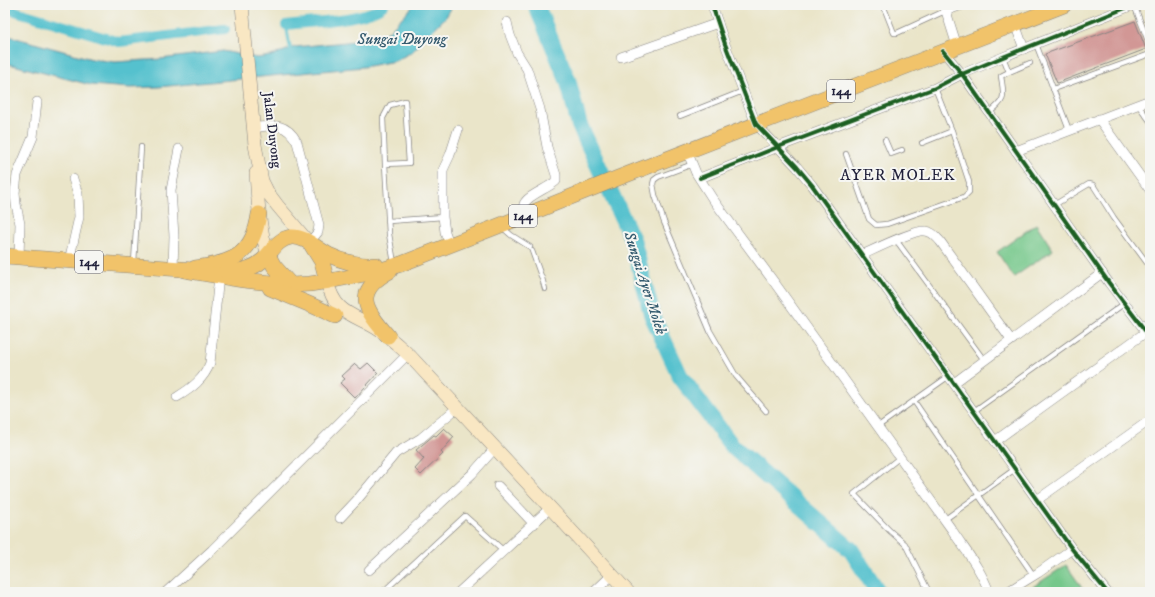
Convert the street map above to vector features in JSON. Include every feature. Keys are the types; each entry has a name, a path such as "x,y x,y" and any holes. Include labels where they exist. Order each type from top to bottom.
{"main road":[{"name":"Jalan Duyong","path":"242,5 253,128 262,181 268,193 309,243"},
{"name":"144","path":"12,256 178,270 242,280 291,285 310,284 375,272 450,246 618,178 690,158 756,124 1064,5"},
{"path":"255,145 259,214 263,238 268,254 280,273 291,285 311,301 335,316"},
{"path":"178,270 212,266 228,262 237,256 246,248 253,238 259,214"},
{"name":"144","path":"178,270 235,272 246,270 255,265 268,254 277,243 291,237 309,243 328,254 347,262 363,266 397,264"},
{"path":"309,243 317,252 322,262 331,297 336,304 351,315 388,336"},
{"path":"397,264 369,287 366,294 365,303 368,312 388,336 405,351 628,592"},
{"path":"242,280 273,289 311,305 405,351"}],"street":[{"path":"712,5 756,124 812,185 1072,549 1107,592"},
{"path":"962,5 944,8 950,49 962,74 1102,273 1148,335 995,441"},
{"path":"700,178 936,88 962,74 1133,5"},
{"path":"507,22 517,53 527,69 540,109 547,147 556,175 556,181 551,186 525,202 522,217"},
{"path":"621,57 718,23"},
{"path":"1015,24 1024,48"},
{"path":"1016,151 1150,100"},
{"path":"12,256 20,224 15,193 17,175 33,137 37,102"},
{"path":"1099,119 1150,190"},
{"path":"253,128 279,126 287,128 293,134 297,142 319,225 318,232 309,243"},
{"path":"450,246 445,232 443,217 443,170 450,155 458,130"},
{"path":"178,270 170,190 179,149"},
{"path":"690,158 712,198 774,282 973,561 982,575 989,592"},
{"path":"69,261 79,217 78,194 73,179"},
{"path":"862,255 914,233 925,230 934,234 1011,340"},
{"path":"951,380 984,360 1102,273"},
{"path":"177,397 190,389 207,372 210,363 219,276"},
{"path":"166,592 212,550 405,351"},
{"path":"340,518 396,453 421,438 457,408"},
{"path":"1037,500 1150,420"},
{"path":"369,570 472,474 495,448"},
{"path":"498,486 534,524"},
{"path":"459,592 550,508"},
{"path":"1007,592 1034,576 1072,549"},
{"path":"596,591 612,575"}],"lane":[{"path":"883,5 894,33 897,33 944,8"},
{"path":"1133,5 1150,46"},
{"path":"1036,44 1069,130"},
{"path":"1053,89 1150,54"},
{"path":"1003,57 1009,72"},
{"path":"989,113 1001,103 1004,96 1001,76 1030,64"},
{"path":"846,154 869,219 876,225 886,224 964,197 970,192 969,182 936,88"},
{"path":"680,116 743,91"},
{"path":"386,164 409,162 405,101 390,105 383,118 389,234 397,264"},
{"path":"1138,105 1150,122"},
{"path":"922,143 952,131"},
{"path":"885,140 891,154 902,150"},
{"path":"134,266 141,147"},
{"path":"690,158 654,180 653,186 664,222 710,331 736,376 766,410"},
{"path":"1054,205 1089,184 1093,185 1114,218 1150,267"},
{"path":"389,221 443,217"},
{"path":"500,226 531,249 545,289"},
{"path":"896,240 984,360"},
{"path":"974,411 1124,303"},
{"path":"877,427 914,401 951,380"},
{"path":"914,401 1034,576"},
{"path":"899,458 854,494 890,531 905,544 929,592"},
{"path":"944,520 1015,469"},
{"path":"383,592 465,516 504,551"}],"green space":[{"path":"1036,224 1053,250 1014,277 997,252"},
{"path":"1066,565 1085,592 1025,592"}],"water":[{"name":"Sungai Duyong","path":"414,5 453,5 446,17 412,52 395,61 363,67 158,87 130,88 91,85 5,63 5,35 92,59 115,62 161,59 223,51 257,58 271,56 295,47 357,41 377,36 388,32"}],"building":[{"path":"1135,21 1146,49 1057,83 1045,54"},
{"path":"368,363 378,373 355,398 340,383 345,379 342,376 355,364 361,369"},
{"path":"444,428 454,437 441,452 443,454 421,475 415,469 424,459 416,450 434,435 436,436"}],"waterway":[{"path":"286,25 338,20 365,14 384,5"},
{"name":"Sungai Ayer Molek","path":"536,5 568,81 579,124 633,241 652,315 680,376 732,446 851,550 878,592"},
{"path":"5,8 119,42 225,29"},
{"path":"286,25 291,52"}],"cycle path":[{"path":"712,5 725,44 756,124 812,185 1072,549 1107,592"},
{"path":"700,178 935,88 962,74 1133,5"},
{"path":"943,51 962,74 1109,283 1150,337"}],"district":[{"name":"AYER MOLEK","path":"898,175"}]}
